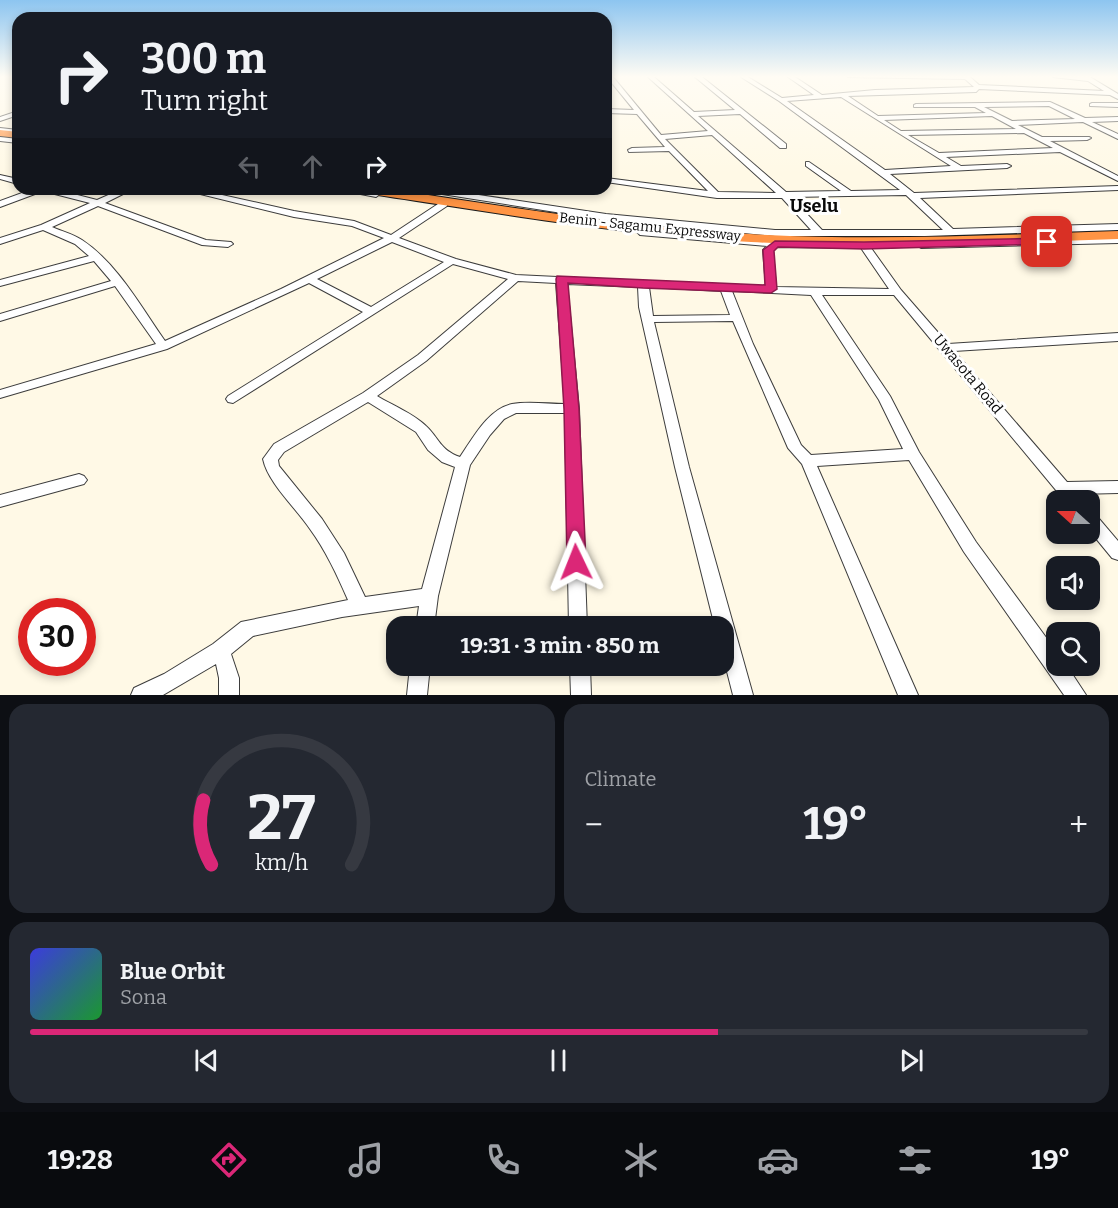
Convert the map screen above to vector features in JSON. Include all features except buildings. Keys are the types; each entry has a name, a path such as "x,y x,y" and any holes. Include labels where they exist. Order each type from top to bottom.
{"highway":[{"name":"Benin - Sagamu Expressway","path":"403,195 519,213 696,234 801,240 918,241 1118,233"},
{"path":"433,195 648,225 761,235 876,237 1118,233"}],"street":[{"path":"635,109 669,149 717,195"},
{"path":"686,109 785,196 820,234"},
{"path":"794,109 883,172 950,231"},
{"path":"864,109 959,168"},
{"path":"983,109 1118,179"},
{"path":"1065,109 1118,137"},
{"path":"691,114 741,111 783,146"},
{"path":"612,113 637,112"},
{"path":"877,118 995,115"},
{"path":"1012,123 1118,119"},
{"path":"900,133 1026,131"},
{"path":"659,137 713,133"},
{"path":"1040,139 1087,138"},
{"path":"632,150 669,149"},
{"path":"938,155 1061,150"},
{"path":"809,164 849,192"},
{"path":"883,172 1007,166"},
{"path":"612,181 717,195 785,196 849,192 910,194 1118,188"},
{"path":"0,204 25,195"},
{"path":"66,195 98,203 205,243 228,244"},
{"path":"0,241 44,227 116,195"},
{"path":"210,195 294,214 354,224 452,261 516,278 814,292 897,292"},
{"path":"385,195 657,234 775,244 864,245 1118,233"},
{"path":"466,195 606,217 719,229 820,234 950,231 1118,233"},
{"path":"0,394 163,346 392,238 444,204"},
{"path":"44,227 78,242 117,282 163,346"},
{"path":"771,289 768,250 775,244"},
{"name":"Uwasota Road","path":"864,245 897,292 1063,488"},
{"path":"0,283 94,258"},
{"path":"233,399 452,261"},
{"path":"360,606 338,558 316,524 269,463 279,448 368,396 422,358 516,278"},
{"path":"308,279 372,312"},
{"path":"561,279 572,409 578,616"},
{"path":"0,318 117,282"},
{"path":"643,285 648,319 682,467 743,695"},
{"path":"725,287 795,448 808,461 909,695"},
{"path":"814,292 885,399 913,454 970,547 1076,695"},
{"path":"648,319 737,318"},
{"path":"946,348 1118,337"},
{"path":"368,396 421,429 447,458 463,464"},
{"path":"426,616 429,596 463,464 484,432 499,416 514,408 572,409"},
{"path":"808,461 913,454"},
{"path":"0,501 79,480"},
{"path":"1063,488 1118,488"},
{"path":"1100,532 1118,553"},
{"path":"141,695 171,681 220,651 248,628 284,619 429,596"},
{"path":"220,651 228,668 231,683 229,695"},
{"path":"417,695 419,676"},
{"path":"580,676 581,695"}],"district":[{"name":"Uselu","path":"814,206"}],"route":[{"path":"576,562 572,409 561,279 643,285 771,289 768,250 775,244 1047,242"}]}
